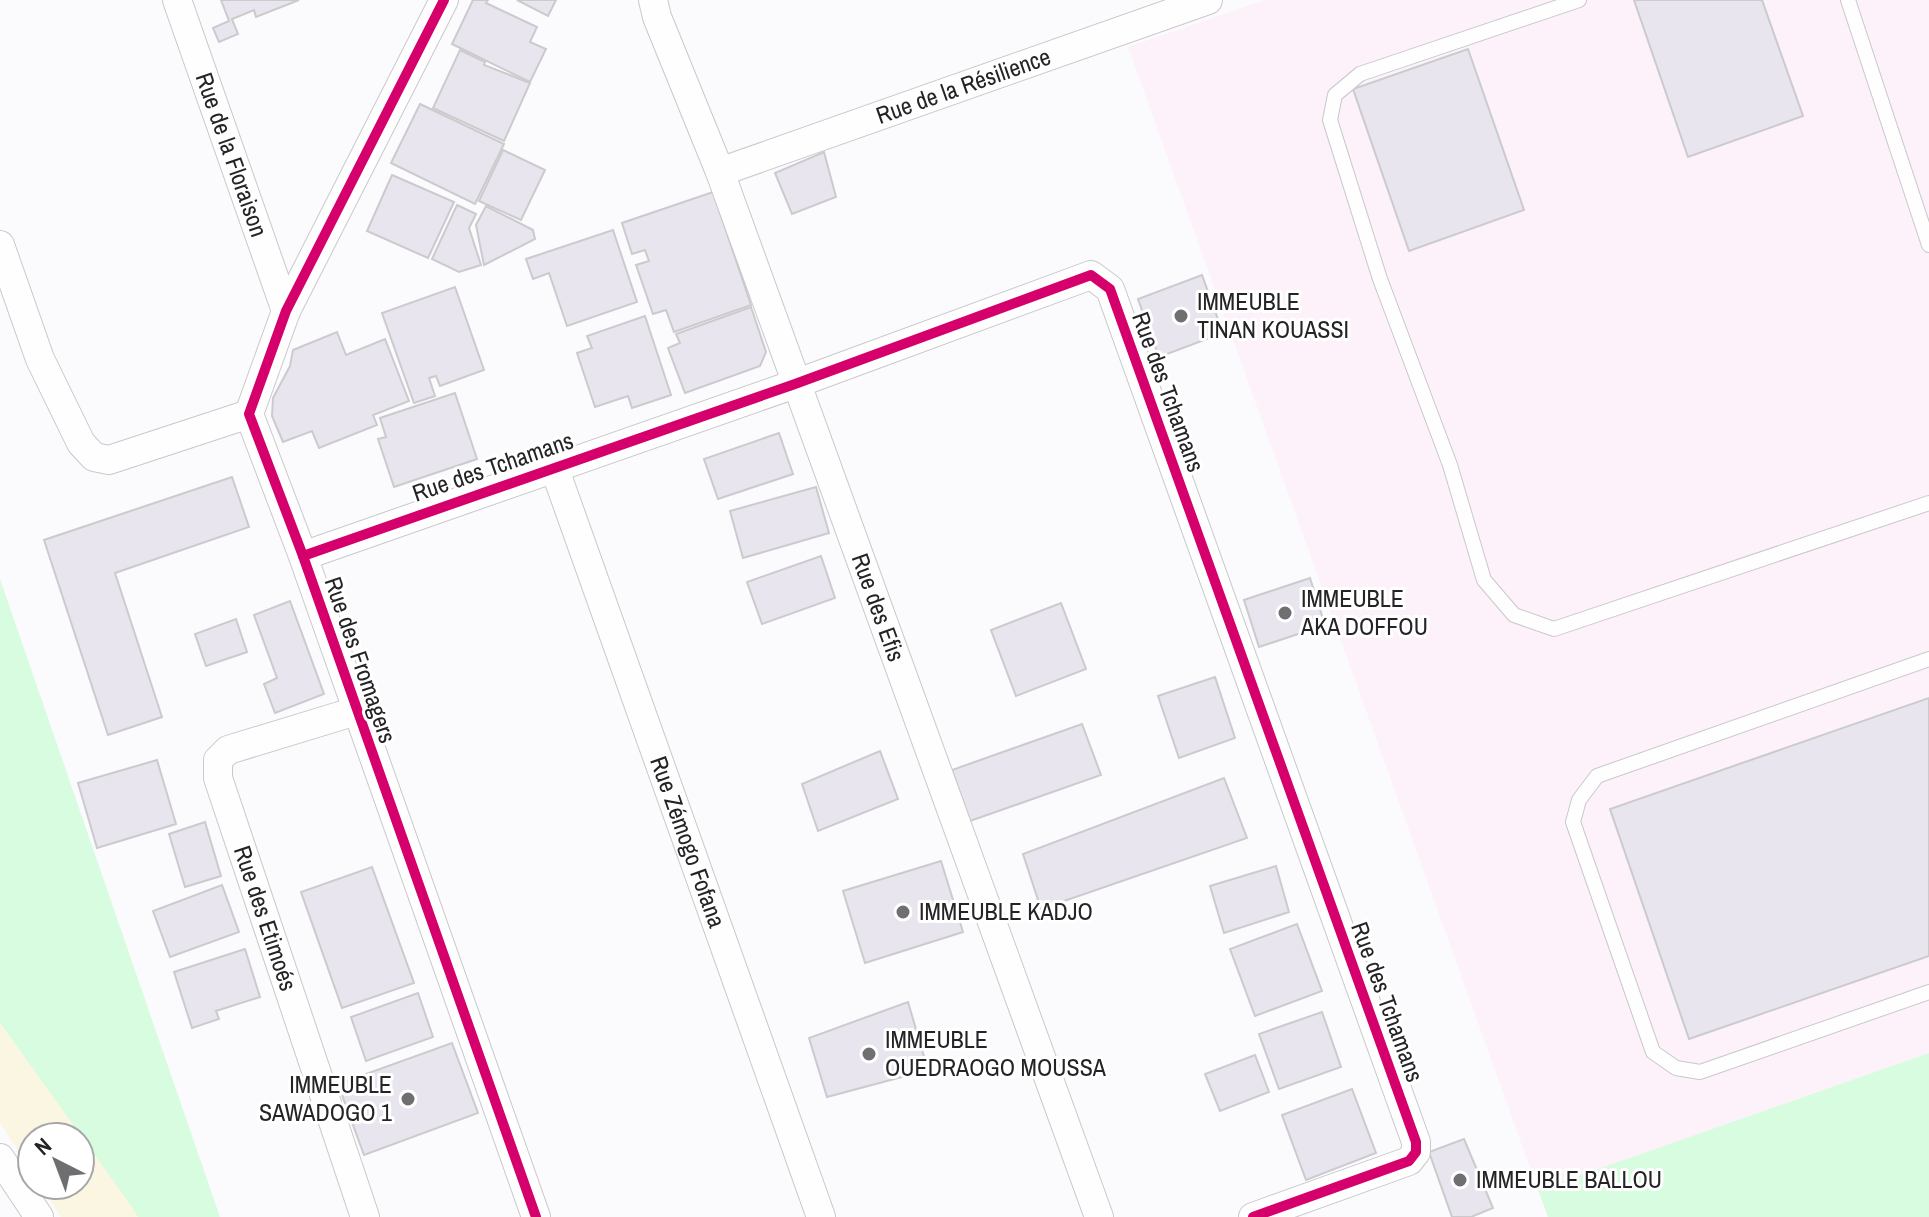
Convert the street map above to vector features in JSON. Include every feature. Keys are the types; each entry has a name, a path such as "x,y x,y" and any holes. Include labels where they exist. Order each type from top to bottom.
{"street":[{"name":"Rue de la Floraison","path":"177,0 286,311"},
{"name":"Rue des Efis","path":"653,0 657,17 720,172 1099,1217"},
{"name":"Rue de la Résilience","path":"720,172 1208,0"},
{"path":"0,245 40,359 81,443 94,457 109,460 249,414 286,311 441,3"},
{"name":"Rue des Tchamans","path":"303,556 795,384 1091,275 1110,289 1416,1142 1416,1152 1409,1161 1253,1217"},
{"name":"Rue des Fromagers","path":"249,414 303,556 536,1217"},
{"name":"Rue Zémogo Fofana","path":"554,467 821,1217"},
{"name":"Rue des Etimoés","path":"356,711 228,750 218,760 218,778 365,1217"},
{"path":"0,1158 39,1217"}],"lane":[{"path":"1579,0 1360,74 1335,95 1330,120 1380,279 1450,465 1484,580 1514,615 1554,629 1929,503"},
{"path":"1848,0 1929,245"},
{"path":"1929,659 1597,776 1579,800 1573,822 1653,1052 1676,1068 1700,1072 1929,992"}],"shaded area":[{"path":"1265,0 1929,0 1929,1053 1538,1190 1128,47"}],"green space":[{"path":"0,579 220,1217 138,1217 96,1158 96,1121 70,1121 0,1023"},
{"path":"1929,1053 1929,1217 1548,1217 1538,1190"}],"sand":[{"path":"0,1023 70,1121 16,1121 16,1148 0,1123"},
{"path":"96,1157 138,1217 61,1217 50,1201 96,1201"}],"building":[{"path":"221,0 299,0 256,17 254,10 232,19 238,34 219,42 213,28 229,21"},
{"path":"473,0 488,0 486,3 537,27 530,42 546,49 530,82 452,44"},
{"path":"517,0 556,0 548,16"},
{"path":"1634,0 1762,0 1803,116 1688,157"},
{"path":"1468,49 1524,210 1409,251 1353,89"},
{"path":"460,50 485,62 484,65 530,83 504,141 433,108"},
{"path":"420,104 504,144 475,204 391,163"},
{"path":"503,150 545,170 521,220 479,201"},
{"path":"824,152 836,197 792,214 775,173"},
{"path":"392,175 454,202 428,258 367,231"},
{"path":"713,192 751,305 674,332 666,310 653,314 636,265 649,261 645,250 632,254 622,223"},
{"path":"457,205 476,214 469,228 481,265 459,272 432,259"},
{"path":"486,206 533,230 535,239 484,265 476,225"},
{"path":"613,230 637,302 567,326 549,273 533,279 526,259"},
{"name":"IMMEUBLE TINAN KOUASSI","path":"1202,275 1223,333 1159,357 1138,299"},
{"path":"455,287 484,370 440,386 436,376 429,378 435,396 414,403 382,313"},
{"path":"751,307 766,352 760,366 685,393 668,348 680,343 676,334"},
{"path":"645,316 671,395 632,408 628,396 595,407 577,353 592,348 587,336"},
{"path":"337,332 346,355 385,339 409,401 373,415 377,425 319,448 312,431 283,442 272,416 273,398 290,366 293,350"},
{"path":"455,393 477,459 394,487 378,439 386,437 380,418"},
{"path":"779,433 793,474 718,499 704,459"},
{"path":"232,477 249,527 115,573 162,717 108,735 44,540"},
{"path":"816,487 829,533 743,558 730,511"},
{"path":"821,556 835,598 762,624 747,582"},
{"name":"IMMEUBLE AKA DOFFOU","path":"1310,578 1325,625 1259,647 1244,600"},
{"path":"290,601 324,694 275,713 264,684 277,678 254,615"},
{"path":"1061,603 1086,669 1016,696 991,630"},
{"path":"236,619 247,652 206,666 195,634"},
{"path":"1215,677 1235,738 1179,758 1158,696"},
{"path":"1929,698 1929,956 1689,1039 1610,809"},
{"path":"1082,724 1101,775 970,821 952,770"},
{"path":"880,751 898,799 818,831 802,784"},
{"path":"157,760 176,824 97,848 78,783"},
{"path":"1224,778 1247,838 1041,909 1023,854"},
{"path":"205,822 221,876 185,887 169,834"},
{"name":"IMMEUBLE KADJO","path":"941,861 963,932 865,963 843,891"},
{"path":"1276,866 1289,912 1224,933 1210,886"},
{"path":"372,867 414,983 342,1008 301,892"},
{"path":"222,885 239,932 170,957 153,911"},
{"path":"1297,924 1322,991 1255,1016 1230,949"},
{"path":"245,949 260,997 216,1011 219,1019 192,1028 174,972"},
{"path":"418,993 433,1037 366,1061 351,1017"},
{"name":"IMMEUBLE OUEDRAOGO MOUSSA","path":"908,1002 928,1070 827,1097 809,1038"},
{"path":"1322,1012 1341,1067 1279,1089 1259,1034"},
{"name":"IMMEUBLE SAWADOGO 1","path":"452,1043 478,1113 364,1155 338,1084"},
{"path":"1255,1055 1269,1092 1220,1111 1205,1074"},
{"path":"1352,1089 1376,1153 1306,1180 1282,1115"},
{"name":"IMMEUBLE BALLOU","path":"1464,1139 1493,1208 1471,1217 1452,1217 1429,1152"}],"cycle path":[{"path":"444,0 286,311 249,414 303,556 536,1217"},
{"path":"303,556 795,384 1091,275 1110,289 1416,1142 1416,1152 1409,1161 1253,1217"}],"place":[{"name":"IMMEUBLE TINAN KOUASSI","path":"1181,316"},
{"name":"IMMEUBLE AKA DOFFOU","path":"1285,613"},
{"name":"IMMEUBLE KADJO","path":"903,912"},
{"name":"IMMEUBLE OUEDRAOGO MOUSSA","path":"869,1054"},
{"name":"IMMEUBLE SAWADOGO 1","path":"408,1099"},
{"name":"IMMEUBLE BALLOU","path":"1460,1180"}]}
